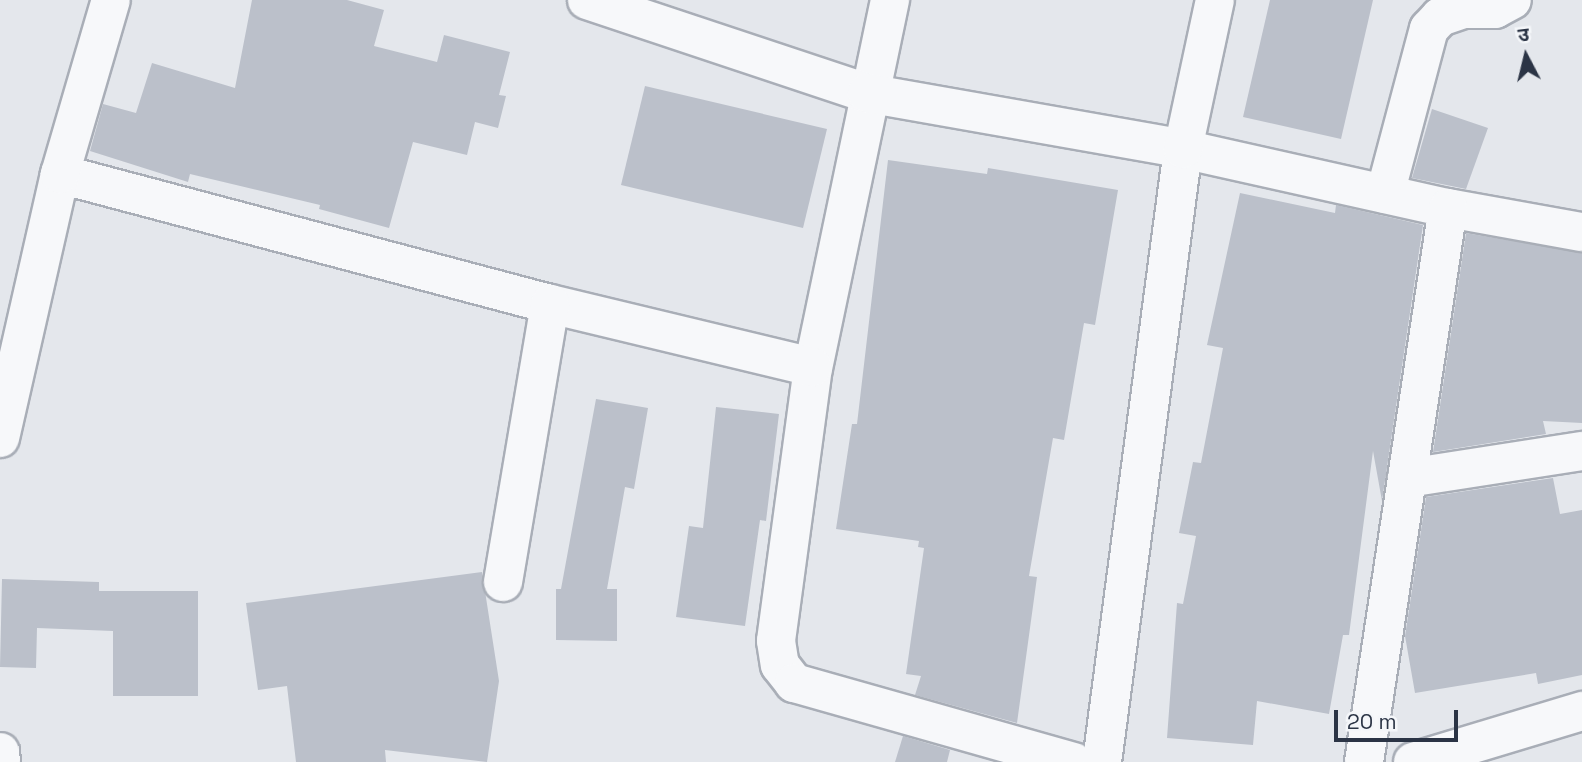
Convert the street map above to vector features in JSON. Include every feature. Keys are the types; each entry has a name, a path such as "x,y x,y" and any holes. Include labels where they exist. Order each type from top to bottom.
{"street":[{"path":"0,438 60,174 111,0"},
{"path":"587,0 867,93 1182,149 1448,208 1582,232"},
{"path":"890,0 867,93 813,367 776,641 780,665 794,683 1074,762"},
{"path":"1101,762 1182,149 1215,0"},
{"path":"1385,194 1429,29 1440,17 1463,9 1496,9 1512,0"},
{"path":"60,174 550,304 813,367"},
{"path":"1364,762 1448,208"},
{"path":"503,582 550,304"},
{"path":"1407,478 1582,452"},
{"path":"1413,762 1582,711"},
{"path":"0,752 1,762"}],"building":[{"path":"252,0 347,0 384,10 374,46 437,62 444,35 510,52 499,95 506,96 498,128 475,122 467,155 413,142 389,228 319,209 320,205 190,174 188,182 90,151 103,104 136,113 152,63 235,88"},
{"path":"1270,0 1373,0 1341,139 1243,117"},
{"path":"645,86 827,129 803,228 621,185"},
{"path":"1432,109 1488,128 1466,189 1412,178"},
{"path":"888,160 987,174 988,168 1118,190 1095,325 1084,323 1064,440 1053,438 1029,576 1037,577 1017,723 915,695 921,676 906,674 924,548 918,547 919,541 836,529 852,424 857,424"},
{"path":"1240,193 1335,213 1336,205 1423,225 1382,501 1373,451 1349,635 1343,635 1329,714 1257,701 1253,745 1167,738 1177,603 1183,604 1196,536 1179,533 1193,462 1201,463 1223,348 1207,345"},
{"path":"1466,233 1582,253 1582,423 1543,421 1546,434 1433,452"},
{"path":"596,399 648,408 634,489 625,487 607,589 617,589 617,641 556,640 556,589 561,589"},
{"path":"716,407 779,414 766,521 760,520 745,626 676,617 689,526 703,528"},
{"path":"1553,478 1560,514 1582,510 1582,675 1538,684 1536,673 1415,693 1405,636 1426,497"},
{"path":"482,572 499,681 487,762 385,750 386,762 296,762 287,686 258,690 246,603"},
{"path":"2,579 99,582 99,591 198,591 198,696 113,696 113,631 37,628 36,668 0,667"},
{"path":"903,736 950,750 947,762 895,762"}]}
